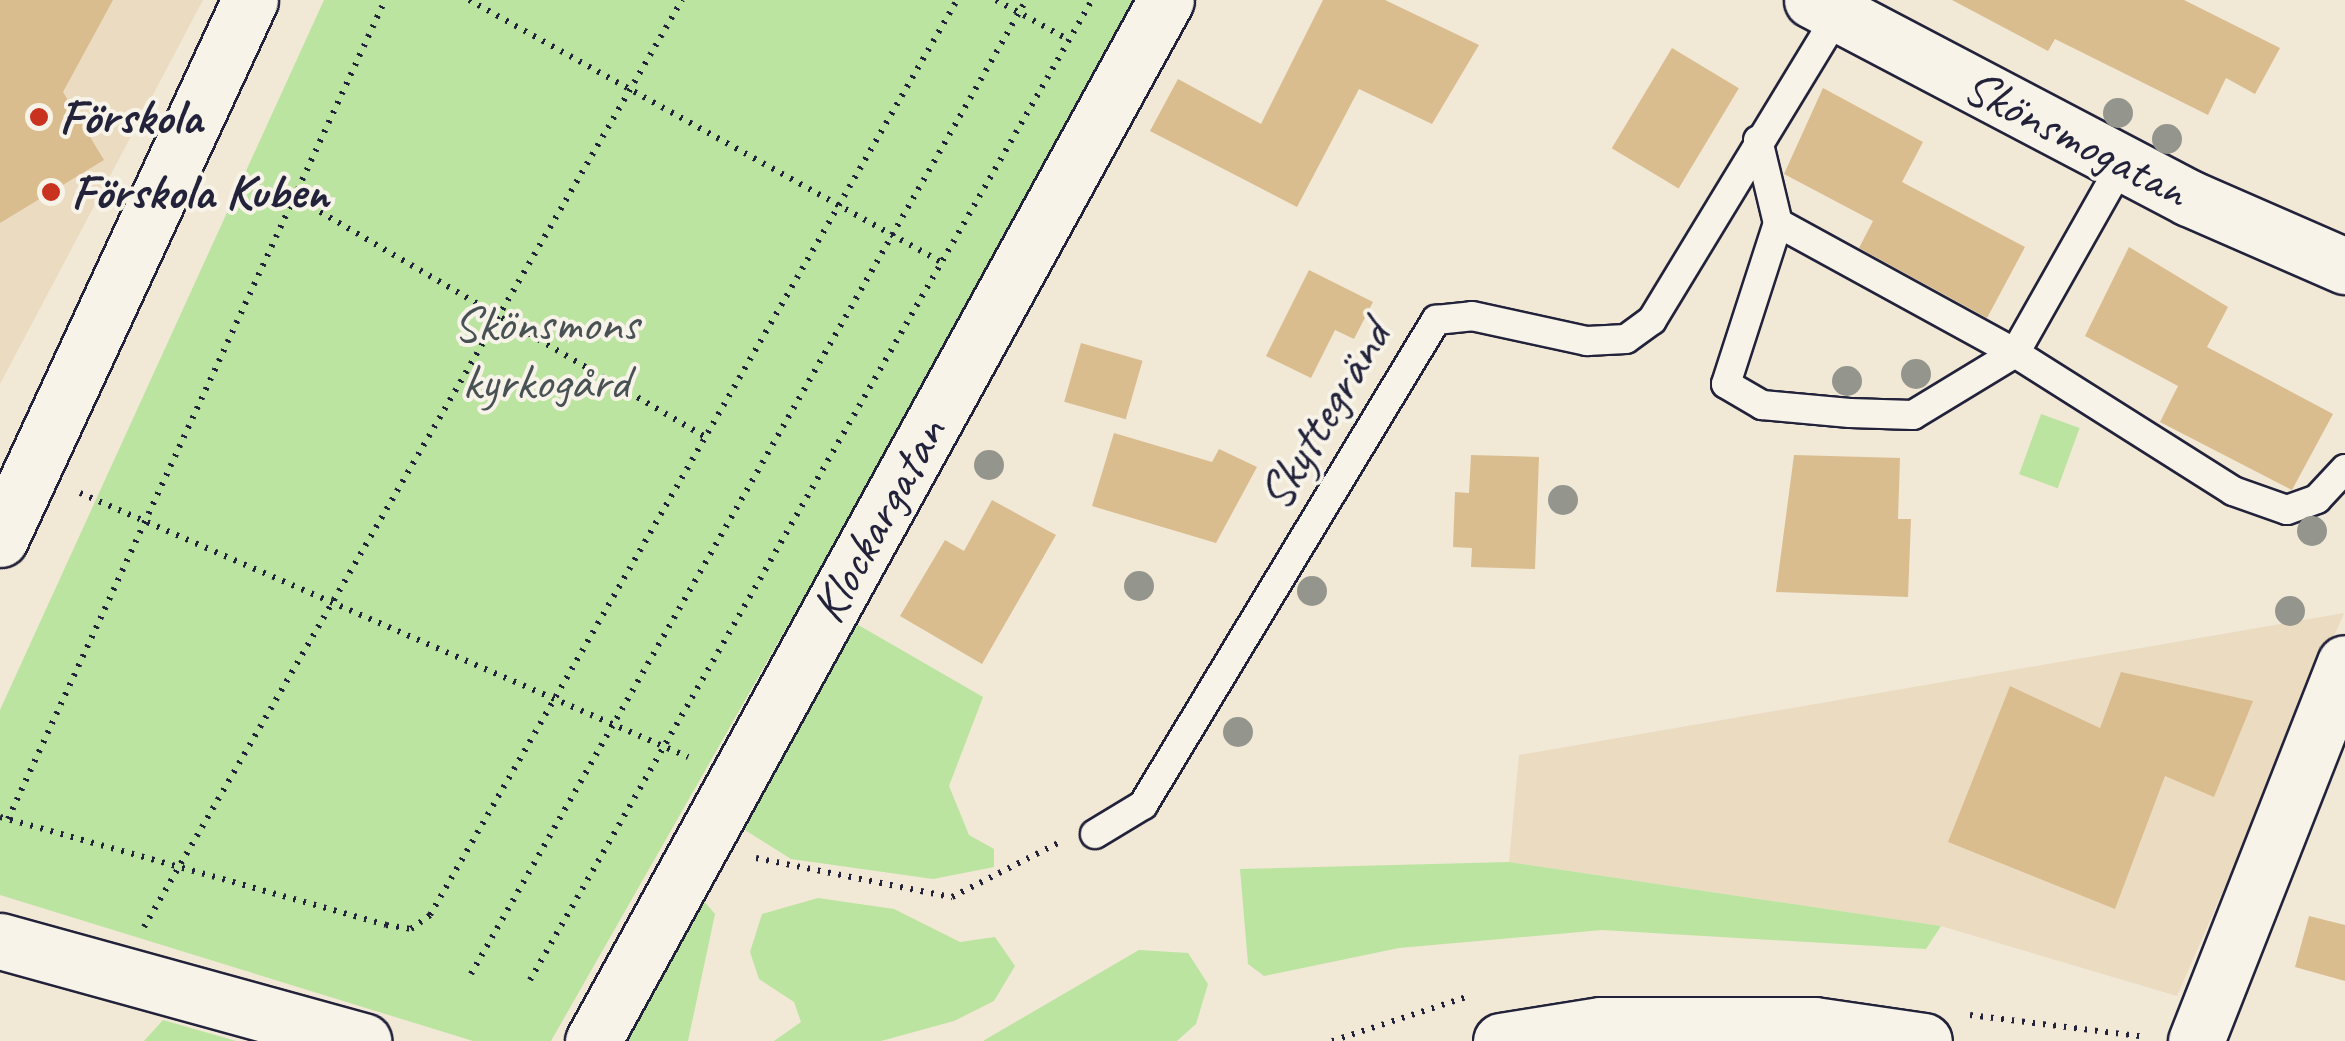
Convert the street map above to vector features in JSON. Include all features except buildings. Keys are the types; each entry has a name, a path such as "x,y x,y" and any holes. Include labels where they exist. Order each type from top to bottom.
{"main road":[{"path":"0,539 17,477 250,0"},
{"name":"Klockargatan","path":"593,1041 700,838 1166,0"},
{"name":"Skönsmogatan","path":"1832,5 2122,164 2345,266"},
{"path":"2196,1041 2345,663"},
{"path":"0,941 364,1041"},
{"path":"1501,1041 1601,1025 1814,1025 1924,1041"}],"lane":[{"name":"Skyttegränd","path":"1095,834 1143,805 1436,320 1472,316 1587,341 1626,339 1652,320 1832,5"},
{"path":"1758,140 1778,223 1726,384 1762,405 1913,416 2016,352 2122,164"},
{"path":"1778,223 2016,352 2232,490 2287,510 2317,499 2345,469"}],"path":[{"path":"385,0 4,818 411,930 430,915 958,0"},
{"path":"470,0 942,262"},
{"path":"120,972 177,865 682,0"},
{"path":"996,0 1069,40"},
{"path":"471,974 1026,0"},
{"path":"530,980 1092,0"},
{"path":"293,196 706,437"},
{"path":"17,477 142,519 556,696 735,778"},
{"path":"700,838 781,866 952,896 1001,879 1055,844 1095,834"}],"shaded area":[{"name":"Förskola Kuben","path":"0,0 203,0 0,384"},
{"path":"2344,613 2177,996 1941,926 1509,862 1519,755"}],"green space":[{"name":"Skönsmons kyrkogård","path":"324,0 1144,0 551,1041 473,1041 0,895 0,710"},
{"path":"2041,414 2080,428 2058,488 2019,474"},
{"path":"841,615 983,697 949,786 969,835 994,849 994,867 933,879 791,859 732,822"},
{"path":"1509,862 1941,926 1926,949 1602,930 1399,948 1264,976 1248,964 1240,869"},
{"path":"691,886 715,914 688,1041 613,1041"},
{"path":"818,898 894,909 960,942 995,937 1015,966 994,1001 954,1021 881,1041 774,1041 801,1022 794,1002 759,979 750,952 762,914"},
{"path":"1139,950 1188,953 1208,984 1196,1024 1177,1041 983,1041"},
{"path":"163,1020 236,1041 144,1041"}],"place":[{"name":"Förskola","path":"39,117"},
{"name":"Förskola Kuben","path":"51,192"}]}
